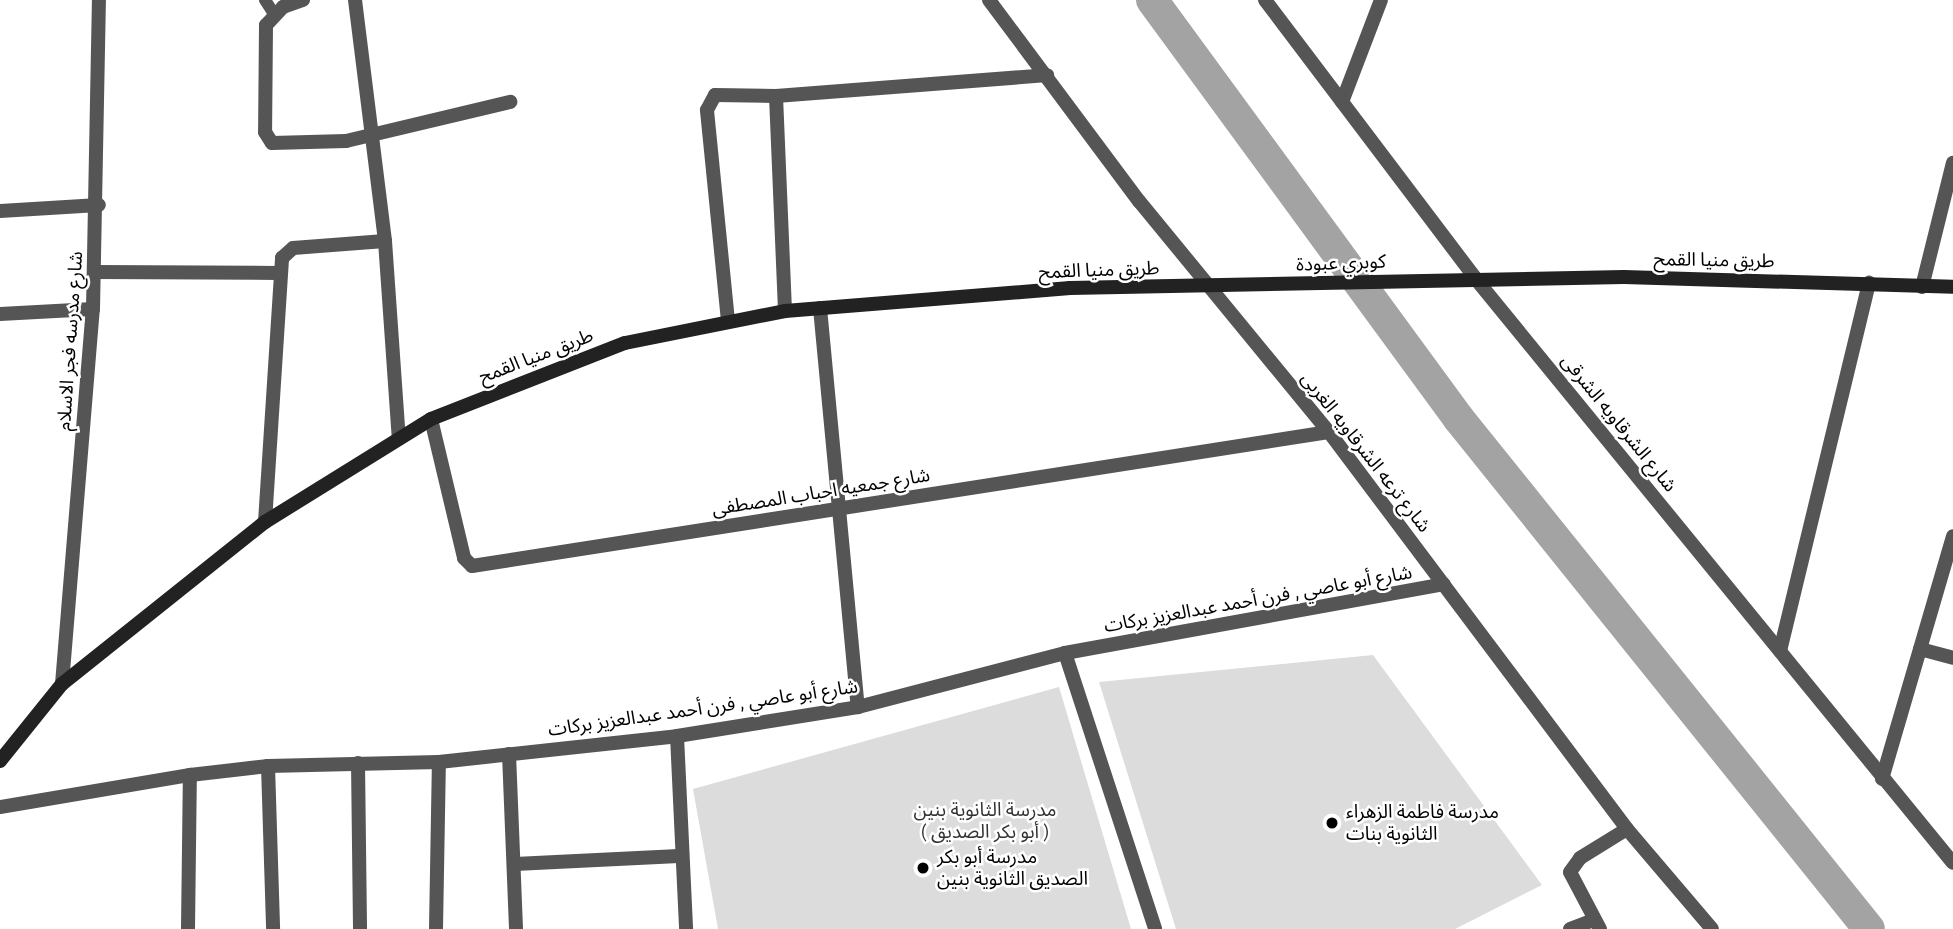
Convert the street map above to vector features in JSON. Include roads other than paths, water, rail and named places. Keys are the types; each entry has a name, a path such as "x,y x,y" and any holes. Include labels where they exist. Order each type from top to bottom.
{"main road":[{"name":"كوبري عبودة","path":"1208,285 1475,278"},
{"name":"طريق منيا القمح","path":"1475,278 1869,283 1953,287"},
{"name":"طريق منيا القمح","path":"0,761 62,684 265,522 431,419 625,343 728,321 820,308 1070,288 1208,285"}],"street":[{"name":"شارع مدرسه فجر الاسلام","path":"62,684 99,205 99,0"},
{"path":"303,0 274,14 263,37 267,139 319,145 510,102"},
{"path":"355,0 385,241 399,439"},
{"name":"شارع ترعه الشرقاويه الغربى","path":"989,0 1208,285 1329,432 1627,829 1712,929"},
{"name":"شارع الشرقاويه الشرقى","path":"1265,0 1475,278 1953,863"},
{"path":"1342,102 1381,0"},
{"path":"728,321 708,102 715,95 776,96 1047,75"},
{"path":"776,96 785,312"},
{"path":"1922,287 1953,163"},
{"path":"0,211 99,205"},
{"path":"265,522 282,258 293,247 385,241"},
{"path":"95,272 279,273"},
{"path":"1780,651 1869,283"},
{"path":"820,308 858,708"},
{"path":"0,314 93,309"},
{"name":"شارع جمعيه احباب المصطفى","path":"431,419 464,558 472,566 1329,432"},
{"path":"1882,779 1953,536"},
{"name":"شارع أبو عاصي , فرن أحمد عبدالعزيز بركات","path":"0,807 190,775 268,766 439,762 677,736 858,708 1065,653 1444,584"},
{"path":"1920,649 1953,658"},
{"path":"1065,653 1155,929"},
{"path":"677,736 679,856 686,929"},
{"path":"509,754 516,929"},
{"path":"436,929 439,762"},
{"path":"358,763 360,929"},
{"path":"268,766 273,929"},
{"path":"188,929 190,775"},
{"path":"1570,929 1597,925 1570,872 1580,858 1627,829"},
{"path":"515,864 679,856"}],"lane":[{"path":"265,0 274,14"}],"waterway":[{"path":"1152,0 1459,419 1869,929"}],"place":[{"name":"مدرسة فاطمة الزهراء الثانوية بنات","path":"1332,823"},
{"name":"مدرسة أبو بكر الصديق الثانوية بنين","path":"923,868"}],"park label":[{"name":"مدرسة الثانوية بنين ( أبو بكر الصديق )","path":"985,821"}]}
